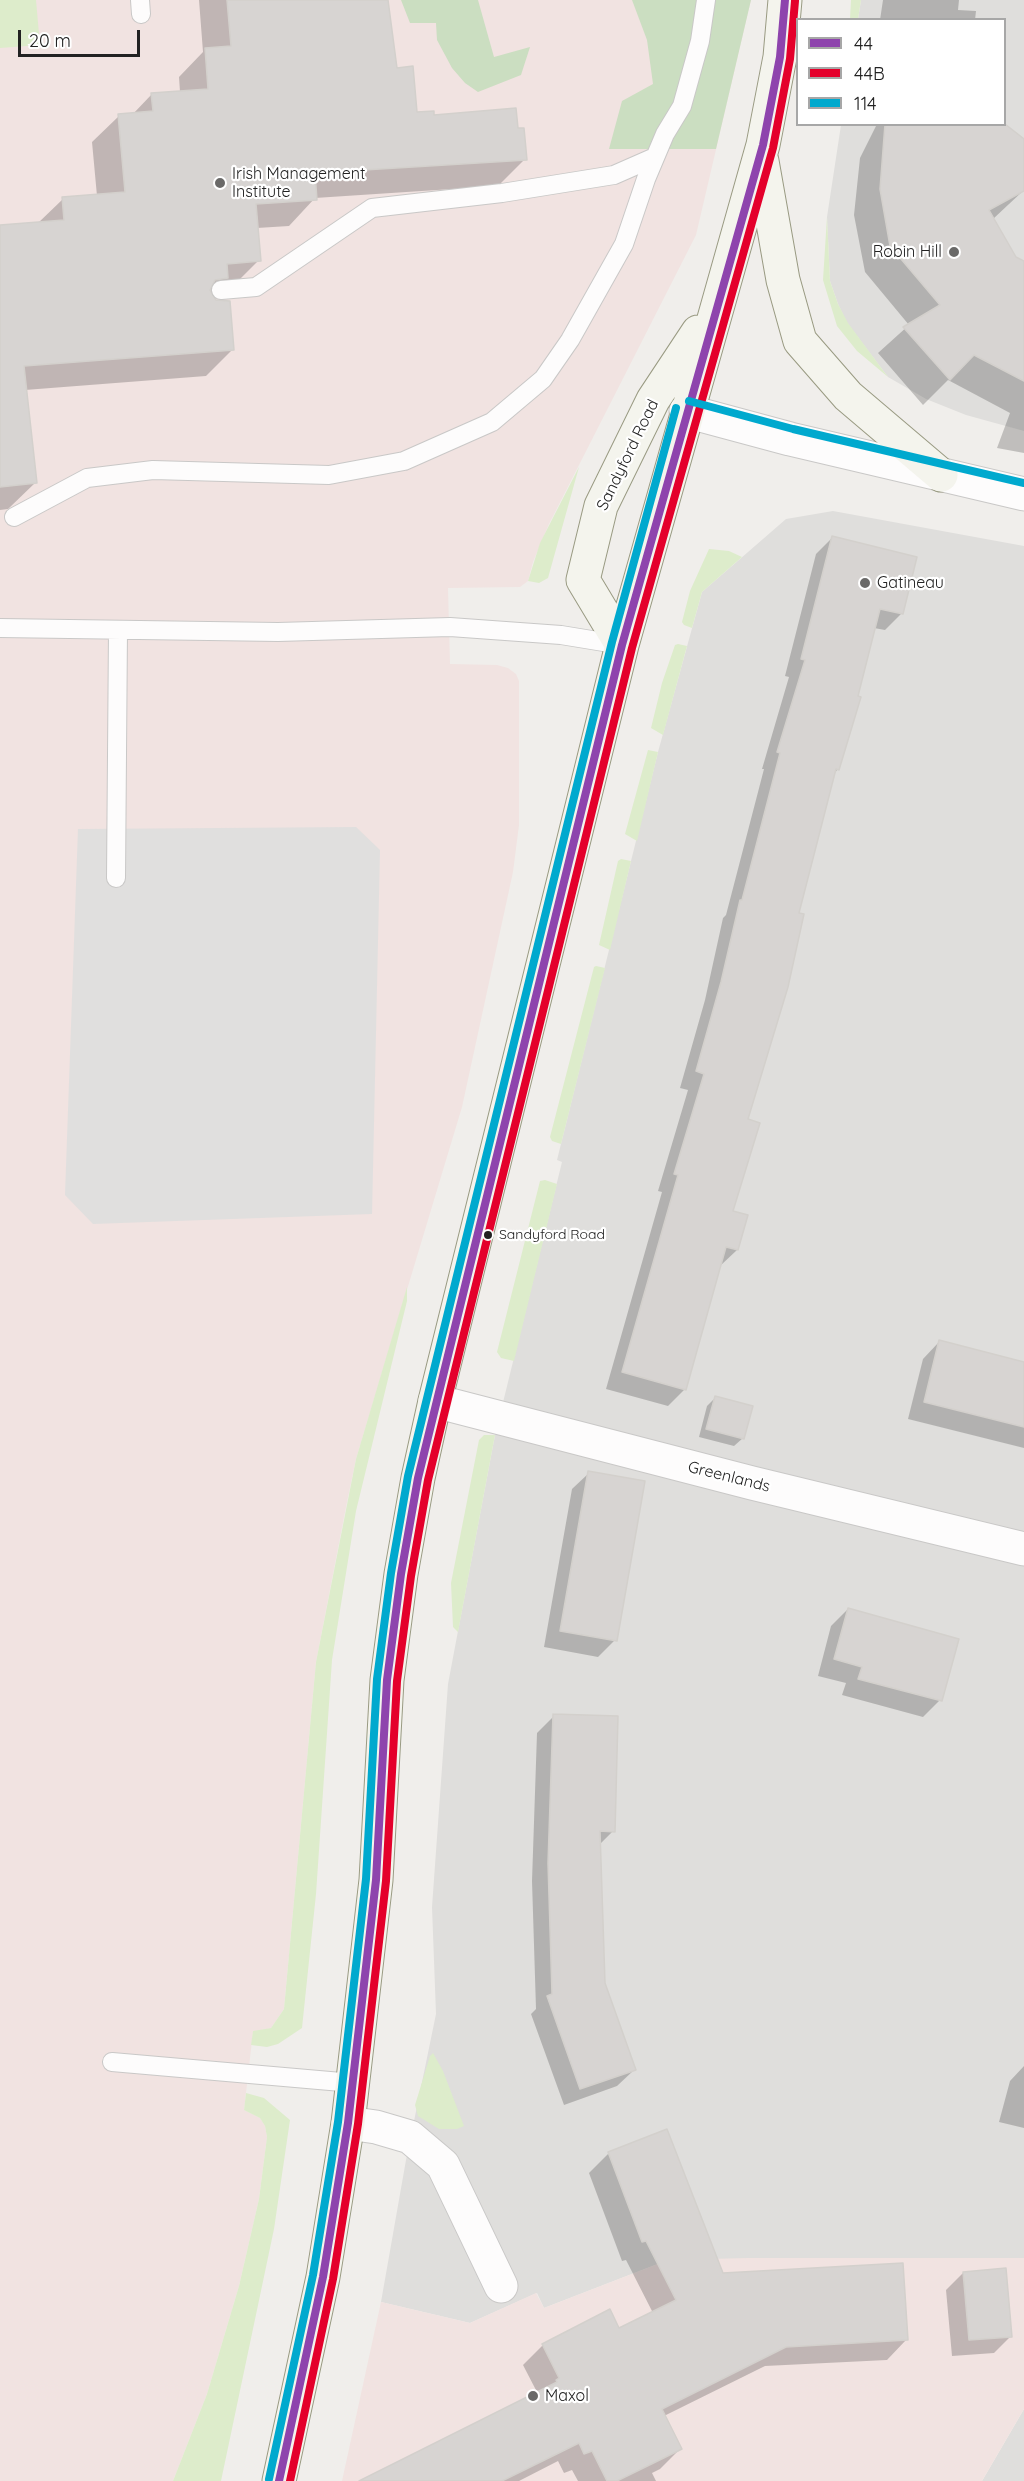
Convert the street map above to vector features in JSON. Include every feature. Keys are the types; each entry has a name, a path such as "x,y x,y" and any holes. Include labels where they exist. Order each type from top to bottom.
{"main road":[{"name":"Sandyford Road","path":"279,2481 323,2277 348,2123 376,1880 387,1680 401,1574 435,1401 622,645 760,153 780,57 785,0"},
{"path":"760,153 783,280 800,341 848,396 941,475"},
{"name":"Sandyford Road","path":"622,645 583,580 601,506 653,400 716,305"}],"street":[{"path":"686,411 790,439 1024,494"},
{"name":"Greenlands","path":"435,1401 752,1483 1024,1549"},
{"path":"348,2123 376,2127 410,2137 443,2165 501,2286"}],"lane":[{"path":"14,517 87,478 153,470 329,475 404,461 492,422 543,380 570,340 624,244 655,157 665,134 682,106 700,41 706,0"},
{"path":"221,290 256,287 372,208 502,193 614,175 655,157"},
{"path":"0,628 278,632 450,627 561,635 622,645"},
{"path":"116,878 118,630"},
{"path":"112,2062 353,2084"}],"shaded area":[{"path":"0,0 751,0 696,235 549,524 533,562 528,581 520,587 448,588 450,664 497,665 508,668 516,674 519,681 519,825 513,872 462,1107 356,1459 316,1662 284,2009 271,2028 253,2032 244,2110 260,2118 265,2126 267,2137 259,2199 239,2286 207,2394 173,2481 0,2481"},
{"path":"861,0 1024,0 1024,431 966,415 926,399 888,377 847,323 838,304 830,281 827,217 841,126 1006,126 1006,18 858,18"},
{"path":"833,511 1024,546 1024,2258 668,2260 544,2308 537,2293 470,2323 381,2302 406,2160 436,2014 432,1907 448,1684 495,1435 562,1162 557,1160 658,752 702,592 786,519"},
{"path":"356,827 380,850 372,1214 93,1224 65,1195 78,829"},
{"path":"1024,2258 1024,2409 982,2481 342,2481 381,2302 470,2323 536,2293 544,2308 668,2260"},
{"path":"1024,2409 1024,2481 982,2481"}],"green space":[{"path":"0,0 36,0 40,45 0,48"},
{"path":"401,0 478,0 494,57 530,47 521,75 478,92 465,83 452,68 437,40 436,23 410,23"},
{"path":"632,0 751,0 716,149 609,149 622,101 653,84 647,40"},
{"path":"851,0 861,0 858,18 850,18"},
{"path":"827,217 830,281 838,304 848,323 888,377 857,351 837,326 823,280"},
{"path":"579,467 548,578 539,583 528,581 540,543"},
{"path":"709,549 729,551 742,557 702,592 692,628 682,622 690,591"},
{"path":"675,645 687,646 663,735 651,728 662,683"},
{"path":"648,750 658,752 637,841 625,834"},
{"path":"621,859 631,861 610,950 599,945 618,861"},
{"path":"596,966 605,968 561,1144 552,1141 550,1137"},
{"path":"545,1180 557,1184 514,1361 501,1358 497,1352 540,1181"},
{"path":"407,1287 407,1301 356,1511 332,1660 316,1894 302,2028 278,2044 267,2047 251,2045 253,2031 271,2028 284,2009 316,1662 356,1459"},
{"path":"484,1435 495,1435 458,1632 453,1627 451,1583 479,1440"},
{"path":"433,2053 443,2071 464,2126 457,2129 439,2129 418,2116 415,2105 430,2056"},
{"path":"246,2093 264,2098 290,2120 274,2229 221,2481 173,2481 207,2394 239,2286 259,2199 267,2137 265,2126 260,2118 244,2110"}],"building":[{"name":"Irish Management Institute","path":"227,0 388,0 397,68 413,66 417,112 434,111 434,115 516,108 518,128 524,128 527,160 315,173 317,200 256,204 261,261 227,264 228,278 215,280 210,290 216,300 230,301 234,350 24,366 37,483 0,487 0,225 64,220 62,197 125,192 118,114 153,111 151,93 208,89 205,48 231,46"},
{"name":"Robin Hill","path":"1006,125 1024,139 1024,191 989,210 1016,257 1024,261 1024,381 974,355 950,380 903,327 940,305 890,246 880,189 885,126"},
{"path":"832,536 917,557 903,614 880,609 858,696 861,697 839,770 836,769 799,913 804,914 788,987 748,1119 760,1123 733,1211 748,1215 738,1250 726,1247 686,1390 622,1372 678,1175 674,1174 704,1074 696,1071 780,753 777,752 805,660 801,659"},
{"path":"939,1340 1024,1362 1024,1427 924,1402"},
{"path":"715,1396 753,1406 744,1439 706,1429"},
{"path":"588,1471 645,1481 617,1641 560,1631"},
{"path":"848,1608 959,1639 942,1701 858,1679 862,1667 834,1659"},
{"path":"553,1714 618,1716 615,1832 600,1831 605,1983 636,2070 580,2089 547,1996 552,1994 548,1863"},
{"path":"667,2129 723,2273 903,2263 908,2340 786,2347 662,2409 682,2449 617,2481 607,2481 592,2451 584,2454 579,2443 502,2481 359,2481 557,2382 559,2378 542,2344 610,2309 619,2328 676,2300 646,2241 642,2242 608,2152"},
{"path":"1006,2268 1012,2337 969,2340 963,2272"}],"transit line":[{"name":"44","path":"279,2481 323,2277 348,2123 376,1880 387,1680 401,1574 418,1478 622,645 763,145 780,57 785,0"},
{"name":"44B","path":"290,2481 333,2279 358,2124 386,1881 397,1681 411,1576 428,1480 632,648 773,148 790,59 795,1"},
{"name":"114","path":"689,401 793,429 1024,483"},
{"name":"114","path":"269,2479 313,2275 338,2122 366,1879 377,1679 391,1573 408,1476 612,642 676,408"}],"place":[{"name":"Irish Management Institute","path":"220,183"},
{"name":"Robin Hill","path":"954,252"},
{"name":"Gatineau","path":"865,583"},
{"name":"Sandyford Road","path":"488,1235"},
{"name":"Maxol","path":"533,2396"}]}
